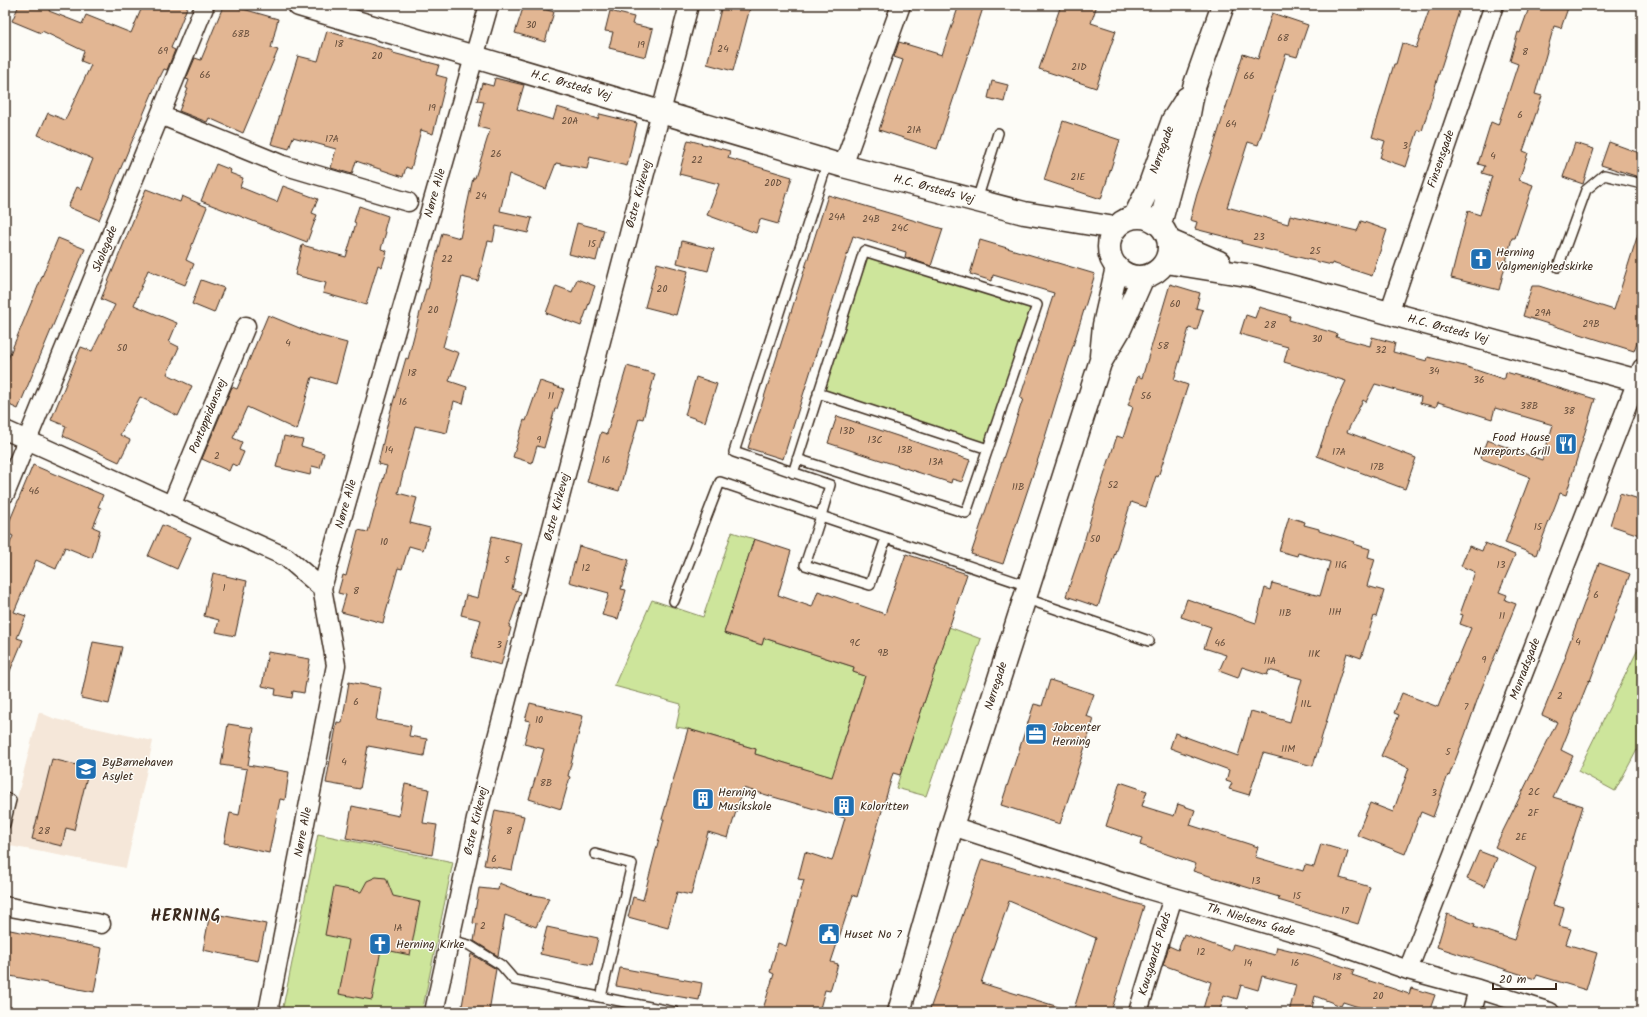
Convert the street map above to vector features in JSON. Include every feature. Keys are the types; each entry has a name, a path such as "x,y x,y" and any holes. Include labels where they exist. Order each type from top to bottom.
{"street":[{"name":"Skolegade","path":"5,494 205,5"},
{"name":"H.C. Ørsteds Vej","path":"299,5 836,164 977,200 1112,237"},
{"name":"Nørre Alle","path":"268,1012 336,665 322,588 489,5"},
{"name":"Østre Kirkevej","path":"434,1012 478,810 689,5"},
{"path":"836,164 901,5"},
{"name":"Nørregade","path":"1165,242 1194,87 1223,5"},
{"name":"Finsensgade","path":"1389,313 1494,5"},
{"name":"Nørregade","path":"1135,216 1149,186 1173,120 1194,87"},
{"name":"Nørre Alle","path":"160,115 283,165 408,202"},
{"path":"1135,216 1144,216 1152,219 1165,242 1160,269 1143,277 1129,275 1117,267 1110,254 1112,237 1121,222 1135,216"},
{"name":"H.C. Ørsteds Vej","path":"1165,242 1253,276 1389,313 1640,377"},
{"name":"Nørregade","path":"899,1012 952,826 1100,363 1104,325 1117,267"},
{"name":"Nørregade","path":"1100,363 1120,329 1143,277"},
{"name":"Pontoppidansvej","path":"171,506 246,326"},
{"name":"Monradsgade","path":"1408,970 1640,377"},
{"path":"5,430 286,557 322,588"},
{"name":"Th. Nielsens Gade","path":"952,826 1173,897 1328,942 1408,970 1478,989 1550,1012"},
{"name":"Kousgaards Plads","path":"1138,1012 1173,897"},
{"path":"5,906 101,924"},
{"path":"1472,1012 1478,989"}],"lane":[{"path":"977,200 998,133"},
{"path":"836,164 734,452 830,485 805,565 870,585 886,538"},
{"path":"1558,267 1586,190 1604,175 1642,184"},
{"path":"793,473 797,459 864,251 1037,304 966,513 797,459"},
{"path":"818,394 988,449"},
{"path":"674,601 720,482 886,538 1149,641"},
{"path":"5,798 11,800 5,824"},
{"path":"595,854 632,864 601,997"},
{"path":"450,940 469,945 501,965 514,980 675,1012"}],"shaded area":[{"name":"ByBørnehaven Asylet","path":"39,712 55,719 153,741 126,868 5,845"}],"green space":[{"path":"864,251 1037,305 988,449 818,393"},
{"path":"732,532 754,539 724,633 762,645 764,638 854,667 853,672 865,676 839,755 861,762 854,784 755,754 756,749 688,729 676,727 681,704 614,686 652,600 703,617"},
{"path":"949,627 981,639 926,796 896,788"},
{"path":"1642,641 1642,747 1637,750 1615,791 1578,771"},
{"path":"318,834 453,862 422,1012 282,1012"}],"building":[{"path":"19,5 51,5 49,11 82,24 86,15 131,33 143,5 188,5 171,48 175,50 167,70 164,69 159,77 99,220 68,207 77,187 81,189 93,159 38,135 48,113 65,120 91,65 81,61 84,51 42,31 41,33 12,21"},
{"path":"229,5 278,19 271,48 278,50 243,133 209,118 207,122 179,111 188,89 186,88 189,80 186,79 195,58 201,60 222,9"},
{"path":"524,5 530,5 554,12 545,42 515,33"},
{"path":"722,5 739,5 750,8 733,71 707,64"},
{"path":"959,5 984,5 937,149 879,130 903,60 894,57 899,42 942,55"},
{"path":"1061,5 1097,5 1091,23 1116,31 1096,88 1039,69"},
{"path":"1431,5 1461,5 1422,131 1418,130 1406,167 1380,158 1385,141 1372,137 1394,64 1396,64 1402,43 1416,48"},
{"path":"1530,5 1569,5 1561,28 1554,26 1535,94 1542,96 1523,151 1528,153 1519,180 1533,185 1515,238 1512,238 1499,290 1451,278 1468,211 1480,215 1492,176 1482,173 1485,166 1478,164 1491,122 1498,125 1518,64 1510,61 1518,32 1520,33"},
{"path":"610,11 634,17 632,24 653,29 646,57 609,48 613,32 605,31"},
{"path":"1272,13 1308,25 1297,57 1286,54 1258,145 1248,142 1227,207 1288,224 1290,215 1357,231 1361,221 1387,230 1372,276 1332,263 1332,265 1281,253 1195,229 1197,222 1190,220 1197,194 1243,54 1258,59"},
{"path":"327,31 393,51 393,53 439,65 436,75 447,78 433,134 421,130 411,169 406,167 403,177 356,161 352,174 331,168 336,149 293,137 289,149 271,144 298,56 318,61"},
{"path":"495,78 524,85 517,109 553,120 557,107 598,119 600,114 637,123 627,166 590,157 587,169 556,163 546,189 509,174 500,211 532,218 528,233 496,226 493,242 488,241 478,281 462,277 443,347 459,353 449,381 467,387 463,404 454,401 447,433 415,426 398,493 417,498 410,523 430,528 423,550 409,546 402,569 398,568 383,623 341,612 346,595 338,593 343,575 346,576 358,530 368,532 387,466 378,464 390,413 406,358 408,359 442,233 460,238 473,178 475,178 490,130 478,127 484,102 477,101 482,83 493,86"},
{"path":"992,81 1008,85 1004,102 988,98"},
{"path":"1063,121 1120,140 1101,199 1044,180"},
{"path":"688,140 730,151 728,158 792,177 778,224 760,219 756,233 707,215 719,184 679,174"},
{"path":"1609,142 1642,154 1642,178 1601,165"},
{"path":"1575,143 1594,149 1583,184 1563,177"},
{"path":"216,164 231,170 230,173 243,178 240,187 277,202 283,186 318,199 312,213 317,215 307,242 201,201"},
{"path":"146,189 180,202 182,196 207,207 186,260 194,264 185,285 148,270 134,305 177,323 169,342 179,347 167,374 192,386 178,416 140,397 120,435 130,440 119,462 63,436 66,426 51,420 81,347 92,351 115,305 101,299"},
{"path":"828,195 943,229 931,266 905,257 906,252 853,236 783,459 748,448"},
{"path":"359,206 388,216 384,231 386,232 381,249 387,251 382,267 378,265 366,305 323,293 326,283 295,275 302,245 346,257 356,223 354,222"},
{"path":"577,223 604,230 596,261 569,254"},
{"path":"1638,234 1642,234 1642,327 1634,351 1523,316 1532,286 1539,286 1614,310"},
{"path":"58,238 85,249 18,409 5,403 5,366"},
{"path":"980,240 1095,274 1042,447 1003,564 971,554 1023,399 1020,398 1054,293 993,275 992,281 970,274"},
{"path":"682,241 714,249 708,271 677,263"},
{"path":"657,263 688,271 676,315 645,307"},
{"path":"577,279 595,286 581,326 546,313 556,286 572,292"},
{"path":"201,280 224,288 214,313 192,304"},
{"path":"1170,284 1200,293 1196,308 1203,310 1197,330 1189,328 1174,380 1188,385 1158,477 1156,476 1146,507 1131,502 1098,607 1066,596 1117,436 1123,438 1133,407 1128,405 1138,376 1142,378"},
{"path":"1259,307 1290,316 1289,320 1337,334 1336,337 1370,346 1372,337 1395,343 1393,352 1427,361 1428,357 1464,366 1503,379 1505,378 1506,372 1595,399 1566,495 1560,493 1536,555 1505,543 1530,477 1480,458 1487,440 1542,460 1553,425 1495,408 1492,419 1438,402 1436,407 1420,403 1421,397 1375,384 1366,402 1363,400 1347,432 1416,458 1405,489 1317,456 1336,402 1346,381 1284,362 1288,347 1240,334 1246,315 1255,318"},
{"path":"268,315 314,334 347,343 336,384 312,377 297,430 247,407 233,438 242,442 239,450 244,452 238,466 232,464 229,471 202,459 232,387 237,389"},
{"path":"627,366 655,374 643,419 639,418 619,491 587,482 601,432 607,434"},
{"path":"696,377 717,384 705,422 685,415"},
{"path":"540,381 564,389 557,409 555,409 544,448 537,446 532,463 513,457 524,420 526,421"},
{"path":"837,416 970,460 962,482 952,479 951,483 828,443"},
{"path":"284,436 303,440 301,446 324,453 320,468 312,466 310,475 276,467"},
{"path":"33,465 103,495 98,507 101,508 93,527 100,530 92,558 65,547 56,569 36,560 14,612 26,616 17,638 23,640 5,683 5,555 13,536 5,532"},
{"path":"1620,493 1642,500 1642,536 1610,525"},
{"path":"1289,517 1305,522 1304,525 1319,529 1319,531 1355,542 1354,544 1370,549 1368,557 1375,559 1367,586 1384,591 1376,617 1374,616 1361,658 1347,653 1313,766 1263,753 1249,795 1229,789 1232,783 1226,781 1229,770 1170,748 1175,733 1238,756 1251,711 1290,722 1302,679 1269,670 1267,675 1242,667 1238,678 1219,671 1226,655 1204,648 1211,627 1181,617 1187,599 1256,623 1265,588 1270,590 1272,583 1320,596 1330,562 1298,553 1297,556 1279,551"},
{"path":"162,525 191,537 177,569 148,556"},
{"path":"492,536 522,543 512,589 521,592 509,627 511,628 501,665 471,657 481,620 461,615 466,595 478,598"},
{"path":"754,539 791,551 778,595 812,607 818,591 885,614 906,554 967,574 900,775 893,773 857,897 853,895 831,962 838,964 830,991 825,990 819,1012 762,1012 774,974 770,972 778,943 786,946 804,880 798,879 805,852 832,861 845,818 743,788 728,838 708,832 691,895 677,892 668,928 628,917 633,897 643,900 664,819 662,819 688,729 756,749 755,754 832,777 865,676 853,672 854,667 764,638 762,645 724,633"},
{"path":"1485,543 1515,555 1499,592 1507,595 1505,600 1516,604 1479,695 1433,817 1421,812 1405,854 1357,835 1370,803 1393,812 1409,768 1381,756 1399,715 1394,713 1402,693 1438,707 1455,663 1456,664 1471,628 1460,624 1463,615 1460,614 1475,572 1461,566 1469,546 1482,551"},
{"path":"579,546 629,560 621,589 626,590 618,619 602,615 609,593 569,582"},
{"path":"1599,563 1630,574 1590,681 1589,680 1561,750 1573,756 1553,797 1583,806 1553,905 1564,908 1559,926 1571,929 1566,944 1597,953 1586,990 1537,975 1535,979 1437,947 1447,914 1475,924 1474,927 1514,940 1536,868 1495,847 1557,722 1542,715 1566,656 1565,655"},
{"path":"213,573 247,581 235,636 216,632 219,620 204,616"},
{"path":"93,642 122,647 109,704 81,698"},
{"path":"268,652 310,659 304,693 293,691 292,698 275,695 276,689 262,686"},
{"path":"1050,680 1094,694 1086,716 1094,719 1060,824 1001,805 1034,704 1042,706"},
{"path":"349,682 381,688 376,720 411,726 409,736 427,739 424,756 368,746 360,789 326,783 337,722 342,723"},
{"path":"530,703 583,716 568,776 570,777 561,809 529,799 544,749 524,744 530,721 525,720"},
{"path":"228,724 254,728 248,765 289,772 285,800 280,799 269,853 224,843 230,813 239,815 247,769 221,765"},
{"path":"52,759 89,768 74,830 66,828 62,846 32,839"},
{"path":"1120,782 1147,791 1142,806 1174,816 1178,804 1195,810 1190,825 1258,847 1255,857 1303,871 1305,865 1314,867 1321,844 1348,852 1340,878 1370,887 1358,924 1278,900 1279,897 1193,871 1196,864 1140,845 1142,838 1106,826"},
{"path":"405,784 429,789 423,823 437,825 432,855 346,838 352,806 399,816"},
{"path":"495,810 524,816 512,870 484,865"},
{"path":"1479,851 1497,858 1485,887 1467,879"},
{"path":"982,859 1144,906 1111,1012 1073,1012 1096,938 1009,901 981,983 1062,1008 1061,1012 929,1012"},
{"name":"Herning Kirke","path":"376,877 386,878 393,896 420,902 410,955 381,949 372,1000 339,994 349,940 325,935 334,887 361,892 367,881"},
{"path":"499,883 524,893 549,898 536,927 505,915 498,956 474,941 477,924 473,923 479,888 498,890"},
{"path":"210,913 266,924 258,961 203,950"},
{"path":"547,927 598,938 592,965 540,954"},
{"path":"5,929 102,948 94,992 5,975"},
{"path":"1184,934 1231,951 1233,944 1275,955 1277,947 1310,955 1354,970 1352,975 1409,994 1411,988 1435,995 1429,1012 1374,1012 1343,1002 1341,1006 1315,996 1311,1012 1289,1012 1296,985 1262,976 1258,990 1241,985 1237,999 1224,995 1219,1012 1202,1012 1211,982 1163,965 1169,946 1178,950"},
{"path":"471,954 496,969 489,1012 461,1012"},
{"path":"620,968 702,983 699,1000 616,986"}],"place":[{"name":"Herning Valgmenighedskirke","path":"1481,259"},
{"name":"Food House Nørreports Grill","path":"1566,444"},
{"name":"Jobcenter Herning","path":"1036,734"},
{"name":"ByBørnehaven Asylet","path":"86,769"},
{"name":"Herning Musikskole","path":"703,799"},
{"name":"Koloritten","path":"844,806"},
{"name":"Huset No 7","path":"829,934"},
{"name":"Herning Kirke","path":"380,944"}],"district":[{"name":"HERNING","path":"186,916"}]}
